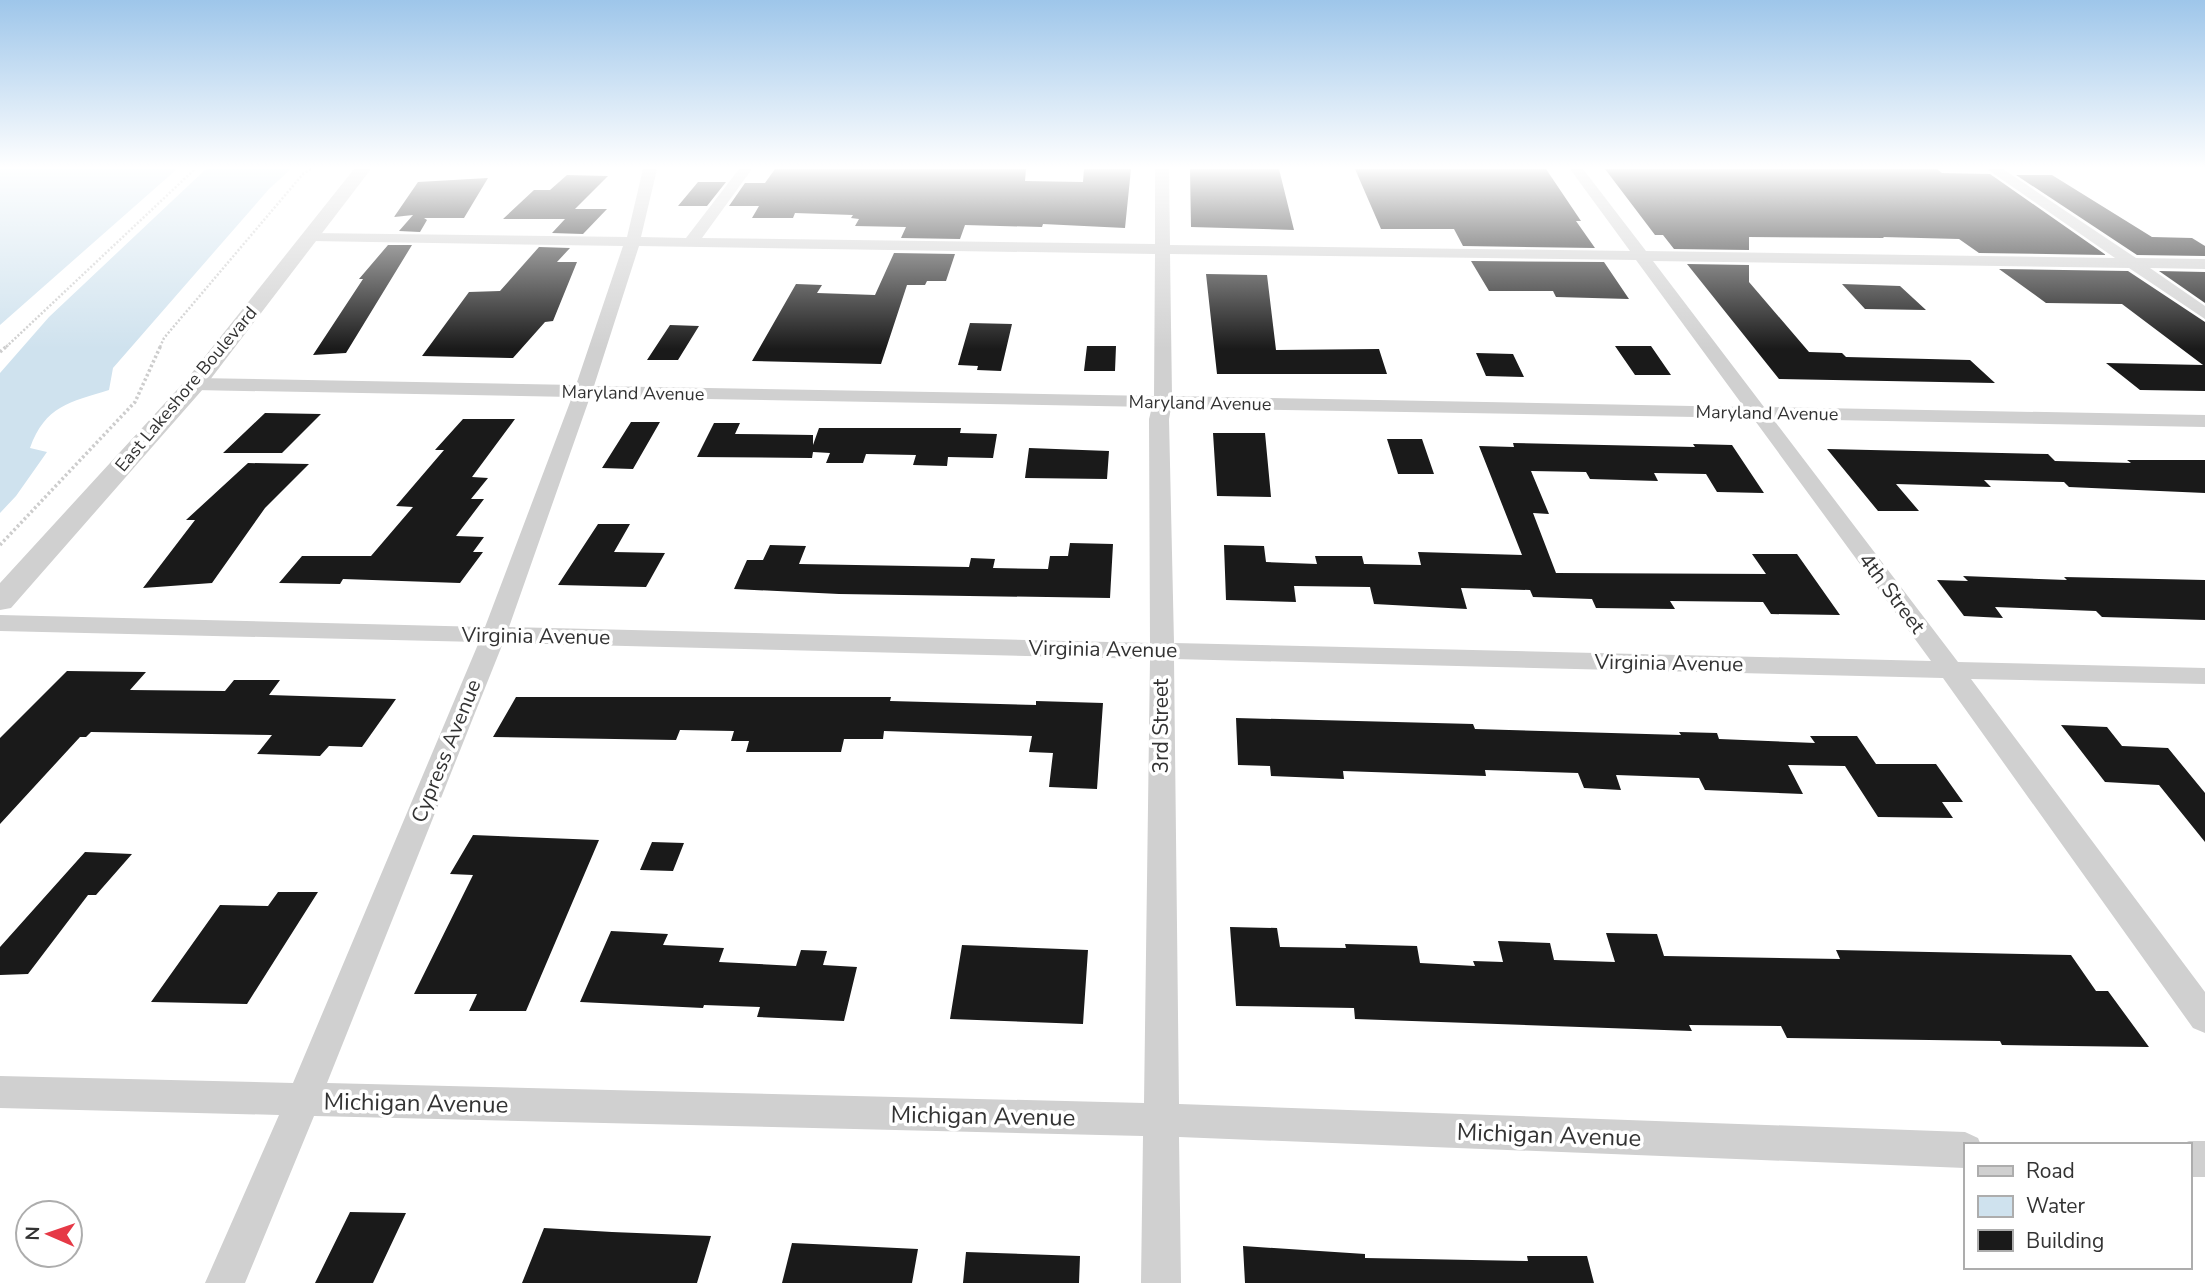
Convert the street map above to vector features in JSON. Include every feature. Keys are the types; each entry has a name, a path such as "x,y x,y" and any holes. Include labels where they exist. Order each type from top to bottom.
{"street":[{"name":"East Lakeshore Boulevard","path":"0,601 195,384 318,229"},
{"name":"Cypress Avenue","path":"225,1283 494,635 583,392 636,229"},
{"path":"691,242 701,229"},
{"name":"3rd Street","path":"1161,1283 1162,650 1158,419 1163,402 1162,229"},
{"name":"4th Street","path":"1619,229 1950,670 2205,1018"},
{"path":"2082,229 2205,314"},
{"path":"312,237 2205,264"},
{"name":"Maryland Avenue","path":"195,384 2205,421"},
{"name":"Virginia Avenue","path":"0,623 2205,676"},
{"name":"Michigan Avenue","path":"0,1092 1163,1120 1964,1150"}],"path":[{"path":"0,352 130,229"},
{"path":"0,545 135,402 164,338 256,229"}],"water":[{"path":"0,229 109,229 0,325"},
{"path":"142,229 234,229 113,368 109,390 61,408 43,423 30,448 47,452 16,496 0,513 0,373 49,317"}],"building":[{"path":"401,229 422,229 420,232 399,231"},
{"path":"556,229 588,229 583,234 552,233"},
{"path":"905,229 964,229 960,239 901,238"},
{"path":"1381,229 1582,229 1595,248 1463,246 1454,229"},
{"path":"1650,229 2069,229 2106,255 1979,253 1959,239 1883,237 1749,237 1749,250 1674,249 1663,235 1655,235"},
{"path":"2097,229 2139,229 2152,237 2192,238 2205,246 2205,256 2137,255"},
{"path":"388,245 412,245 346,353 313,355 363,279 359,279"},
{"path":"539,247 570,248 557,262 577,262 553,321 545,322 513,358 422,356 469,292 500,291"},
{"path":"894,253 955,254 946,281 907,285 881,364 752,361 796,284 822,285 817,293 875,295"},
{"path":"1471,261 1604,262 1629,299 1556,297 1553,291 1489,291"},
{"path":"1687,264 1749,265 1749,282 1809,352 1842,353 1846,357 1970,360 1995,383 1779,379"},
{"path":"1999,269 2128,271 2205,322 2205,391 2140,390 2106,363 2203,365 2122,304 2046,303"},
{"path":"2159,271 2205,272 2205,303"},
{"path":"1206,274 1267,275 1276,350 1379,349 1387,374 1217,374"},
{"path":"1842,284 1900,286 1926,310 1865,309"},
{"path":"970,323 1012,324 1001,371 977,370 978,366 958,365"},
{"path":"670,325 699,326 678,360 647,360"},
{"path":"1087,346 1116,346 1115,371 1084,371"},
{"path":"1615,346 1651,346 1671,375 1635,375"},
{"path":"1476,353 1513,354 1524,377 1486,376"},
{"path":"265,413 321,414 282,453 223,453"},
{"path":"463,419 515,419 472,477 488,478 471,499 484,499 456,536 484,537 473,552 483,552 460,583 343,579 340,584 279,583 302,556 371,556 413,507 396,506 444,450 435,450"},
{"path":"631,422 660,422 633,469 602,468"},
{"path":"714,423 740,423 735,434 813,435 813,445 819,428 961,428 960,433 997,434 993,458 948,457 947,466 913,465 916,455 866,454 863,463 826,463 830,453 813,452 812,458 697,457"},
{"path":"1213,433 1265,433 1271,497 1217,496"},
{"path":"1387,439 1422,439 1434,474 1398,474"},
{"path":"1513,443 1695,447 1693,444 1732,445 1764,493 1717,492 1706,474 1654,473 1658,481 1590,479 1586,472 1531,471 1549,514 1533,513 1556,573 1766,574 1752,554 1797,554 1840,615 1771,614 1763,602 1670,601 1675,609 1596,608 1592,599 1533,597 1530,590 1461,588 1467,609 1374,604 1370,587 1294,586 1296,602 1226,600 1224,545 1264,546 1266,562 1317,564 1315,556 1362,556 1364,564 1421,565 1418,552 1522,555 1479,446 1514,447"},
{"path":"1029,448 1109,451 1107,479 1025,478"},
{"path":"1827,449 2048,454 2055,461 2131,463 2127,460 2205,460 2205,493 2069,487 2064,482 1984,480 1991,487 1896,484 1919,511 1878,511"},
{"path":"248,463 309,464 265,508 212,583 143,588 195,520 186,520"},
{"path":"598,524 630,524 614,552 665,553 646,587 558,585"},
{"path":"1070,543 1113,544 1110,598 839,594 734,589 747,560 763,560 770,545 806,546 799,564 969,567 971,558 995,559 993,568 1048,569 1050,556 1068,556"},
{"path":"1963,576 2067,580 2064,577 2205,580 2205,620 2102,617 2096,611 1995,607 2003,618 1964,616 1937,580 1968,581"},
{"path":"67,671 146,672 130,690 225,691 234,680 280,680 269,695 396,699 362,747 329,746 320,756 257,754 272,735 91,732 86,737 80,737 0,824 0,738"},
{"path":"516,697 891,697 890,701 1036,705 1036,701 1103,703 1097,789 1049,787 1053,753 1029,752 1032,736 884,731 883,739 844,739 841,752 746,752 749,741 731,741 734,731 680,730 676,740 493,737"},
{"path":"1236,718 1473,724 1475,729 1681,735 1679,732 1717,733 1719,739 1815,743 1810,736 1857,736 1876,764 1936,764 1963,802 1942,802 1953,818 1878,817 1845,766 1788,765 1803,794 1705,790 1699,778 1616,775 1621,790 1584,788 1578,773 1485,770 1486,776 1343,771 1344,779 1271,776 1270,766 1238,765"},
{"path":"2061,725 2107,727 2122,746 2168,748 2205,793 2205,842 2159,785 2105,782"},
{"path":"473,835 599,840 526,1011 469,1011 477,994 414,994 473,875 450,874"},
{"path":"652,842 684,843 673,871 640,870"},
{"path":"85,852 132,854 96,895 88,895 28,974 0,975 0,947"},
{"path":"278,892 318,892 247,1004 151,1002 220,905 268,906"},
{"path":"1230,927 1277,928 1280,947 1346,948 1345,944 1417,946 1420,963 1475,966 1473,961 1503,962 1498,941 1550,943 1554,960 1615,962 1606,933 1657,934 1664,956 1840,959 1836,950 2071,955 2096,991 2108,991 2149,1047 2002,1045 2000,1041 1787,1038 1781,1026 1689,1025 1692,1031 1355,1019 1354,1008 1236,1006"},
{"path":"611,931 668,934 663,945 724,948 719,962 796,966 801,950 827,951 823,965 857,967 844,1021 757,1017 760,1007 704,1005 703,1008 580,1002"},
{"path":"962,945 1088,950 1083,1024 950,1019"},
{"path":"350,1212 406,1213 373,1283 315,1283"},
{"path":"544,1228 711,1236 697,1283 522,1283"},
{"path":"792,1243 918,1249 912,1283 782,1283"},
{"path":"1243,1246 1365,1254 1365,1258 1528,1261 1527,1256 1587,1256 1594,1283 1245,1283"},
{"path":"966,1252 1080,1256 1079,1283 963,1283"}]}
